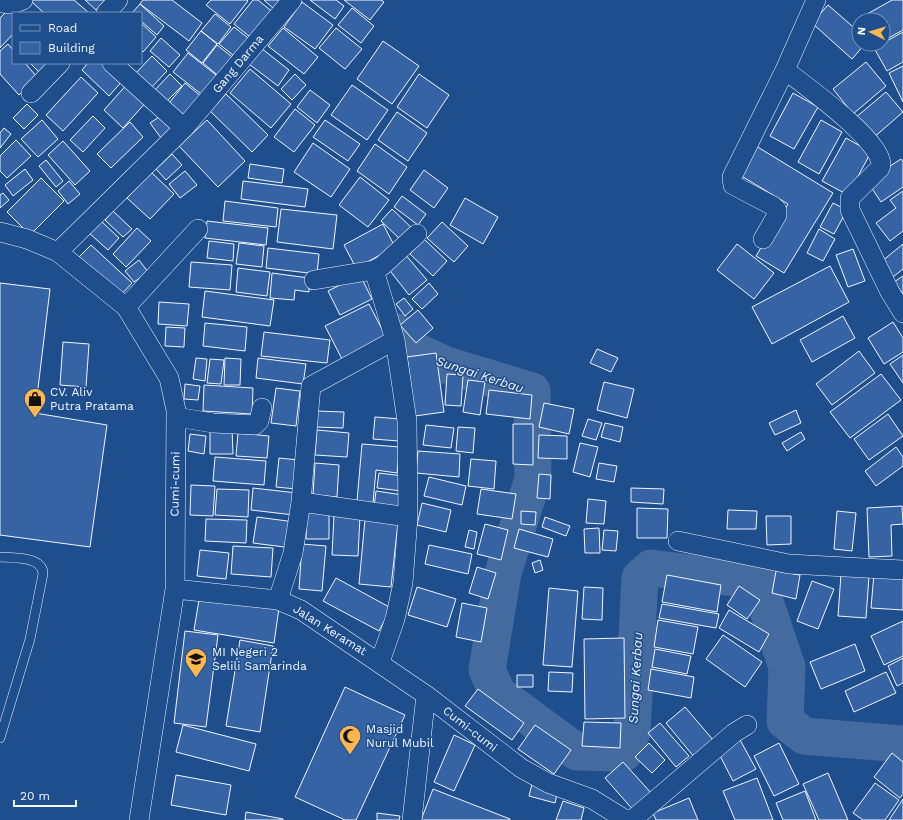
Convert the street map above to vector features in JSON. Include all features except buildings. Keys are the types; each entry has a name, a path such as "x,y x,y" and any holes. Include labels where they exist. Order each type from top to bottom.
{"street":[{"path":"0,3 13,4 22,0"},
{"path":"107,12 118,0"},
{"name":"Gang Darma","path":"58,252 184,128 292,0"},
{"path":"763,239 777,215 777,210 773,206 733,185 732,180 785,70 816,0"},
{"path":"31,93 59,64"},
{"path":"113,64 184,128"},
{"path":"785,70 828,103 863,134 880,156 882,164 880,168 850,198 850,210 890,292 903,313"},
{"path":"126,307 198,230"},
{"name":"Cumi-cumi","path":"0,232 27,239 58,252 126,307 168,378 173,394 176,417 174,589 139,820"},
{"path":"314,280 374,270 382,266 417,234"},
{"path":"374,270 395,340 407,421 408,517 401,590 395,619 380,662"},
{"path":"278,600 293,553 301,502 312,386 395,340"},
{"path":"176,417 213,423 255,425 260,421 262,408"},
{"path":"301,502 408,517"},
{"path":"678,541 789,564 903,570"},
{"name":"Jalan Keramat","path":"174,589 278,600 301,610 380,662 426,695"},
{"name":"Cumi-cumi","path":"412,820 426,695"},
{"name":"Cumi-cumi","path":"426,695 521,768 548,783 592,799 626,820"},
{"path":"632,820 734,733 747,725"}],"lane":[{"path":"0,556 28,559 42,567 43,574 30,639 0,738"}],"waterway":[{"name":"Sungai Kerbau","path":"398,332 407,347 446,365 532,391 533,479 503,573 487,670 498,694 577,752 624,753 632,732 640,578 651,568 758,581 787,667 785,721 804,736 903,744"}],"place":[{"name":"CV. Aliv Putra Pratama","path":"35,418"},
{"name":"MI Negeri 2 Selili Samarinda","path":"196,678"},
{"name":"Masjid Nurul Mubil","path":"350,756"}]}
